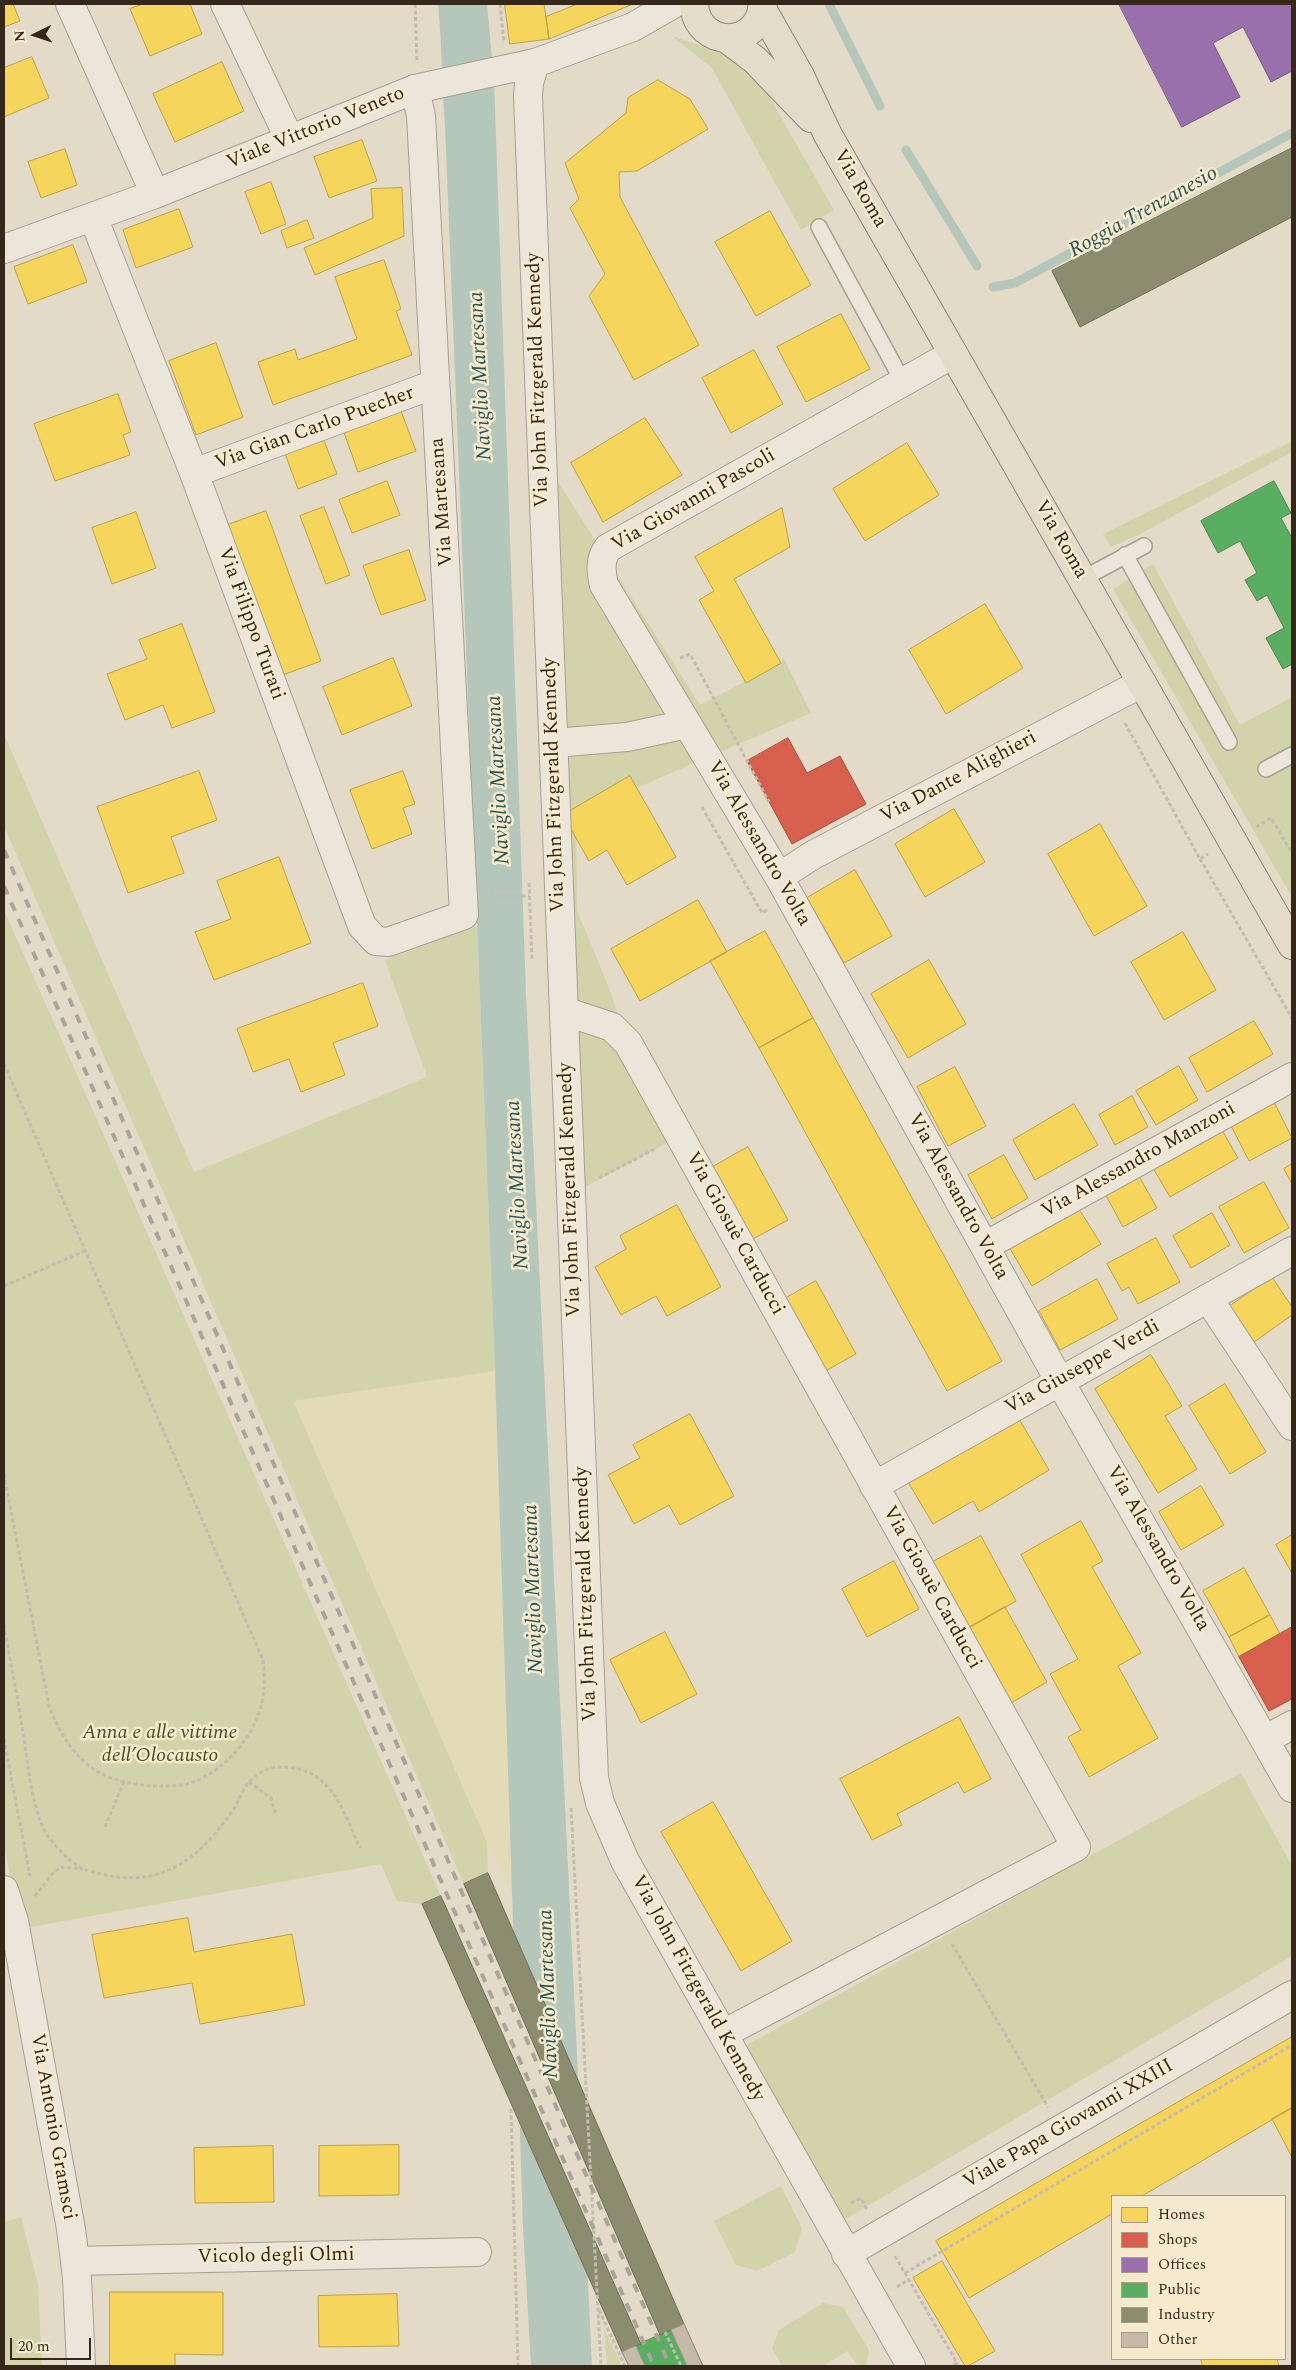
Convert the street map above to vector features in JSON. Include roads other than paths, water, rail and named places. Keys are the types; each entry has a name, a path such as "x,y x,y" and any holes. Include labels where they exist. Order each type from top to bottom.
{"main road":[{"name":"Via Roma","path":"698,15 710,34 726,38 738,37 747,32 759,20 762,7"},
{"name":"Via Roma","path":"762,7 800,76 828,135 1292,945"},
{"name":"Via Roma","path":"726,38 765,70 828,135"}],"street":[{"path":"70,4 155,194"},
{"path":"225,4 290,140"},
{"name":"Viale Vittorio Veneto","path":"4,249 155,194 428,86 535,62 633,26 673,4"},
{"name":"Viale Vittorio Veneto","path":"633,26 674,23 698,15"},
{"name":"Via John Fitzgerald Kennedy","path":"535,62 529,83 528,96 594,1778 600,1803 625,1861 910,2366"},
{"name":"Via Martesana","path":"428,86 421,116 435,384 472,905"},
{"name":"Via Filippo Turati","path":"93,217 194,473 365,932 376,941 388,942 472,905"},
{"name":"Via Giovanni Pascoli","path":"687,724 606,592 601,569 604,554 621,540 954,354"},
{"name":"Via Gian Carlo Puecher","path":"194,473 435,384"},
{"name":"Via Dante Alighieri","path":"784,887 813,855 1142,683"},
{"path":"554,743 627,737 687,724"},
{"name":"Via Alessandro Volta","path":"687,724 784,887 1059,1380 1266,1739 1292,1788"},
{"name":"Via Giosuè Carducci","path":"564,1011 612,1027 623,1036 1076,1847 723,2034"},
{"name":"Via Alessandro Manzoni","path":"985,1246 1292,1077"},
{"name":"Via Giuseppe Verdi","path":"874,1486 1059,1380 1292,1251"},
{"path":"1208,1298 1292,1426"},
{"path":"1266,1739 1292,1725"},
{"name":"Via Antonio Gramsci","path":"4,1890 75,2261 81,2366"},
{"name":"Viale Papa Giovanni XXIII","path":"851,2262 1061,2129 1292,1995"},
{"name":"Viale Papa Giovanni XXIII","path":"851,2262 1292,2017"},
{"name":"Vicolo degli Olmi","path":"75,2261 477,2252"}],"lane":[{"path":"819,227 904,382"},
{"path":"1082,578 1144,546"},
{"path":"1125,555 1229,742"},
{"path":"1266,769 1292,755"}],"water":[{"name":"Naviglio Martesana","path":"438,4 487,4 494,80 526,995 592,2366 531,2366 523,2227 495,1371 445,126"}],"waterway":[{"name":"Roggia Trenzanesio","path":"829,4 880,106"},
{"name":"Roggia Trenzanesio","path":"993,287 1015,283 1292,133"},
{"name":"Roggia Trenzanesio","path":"906,150 977,266"}],"railway":[{"path":"4,850 670,2366"},
{"path":"4,886 654,2366"}],"park label":[{"name":"Anna e alle vittime dell’Olocausto","path":"160,1746"}]}
